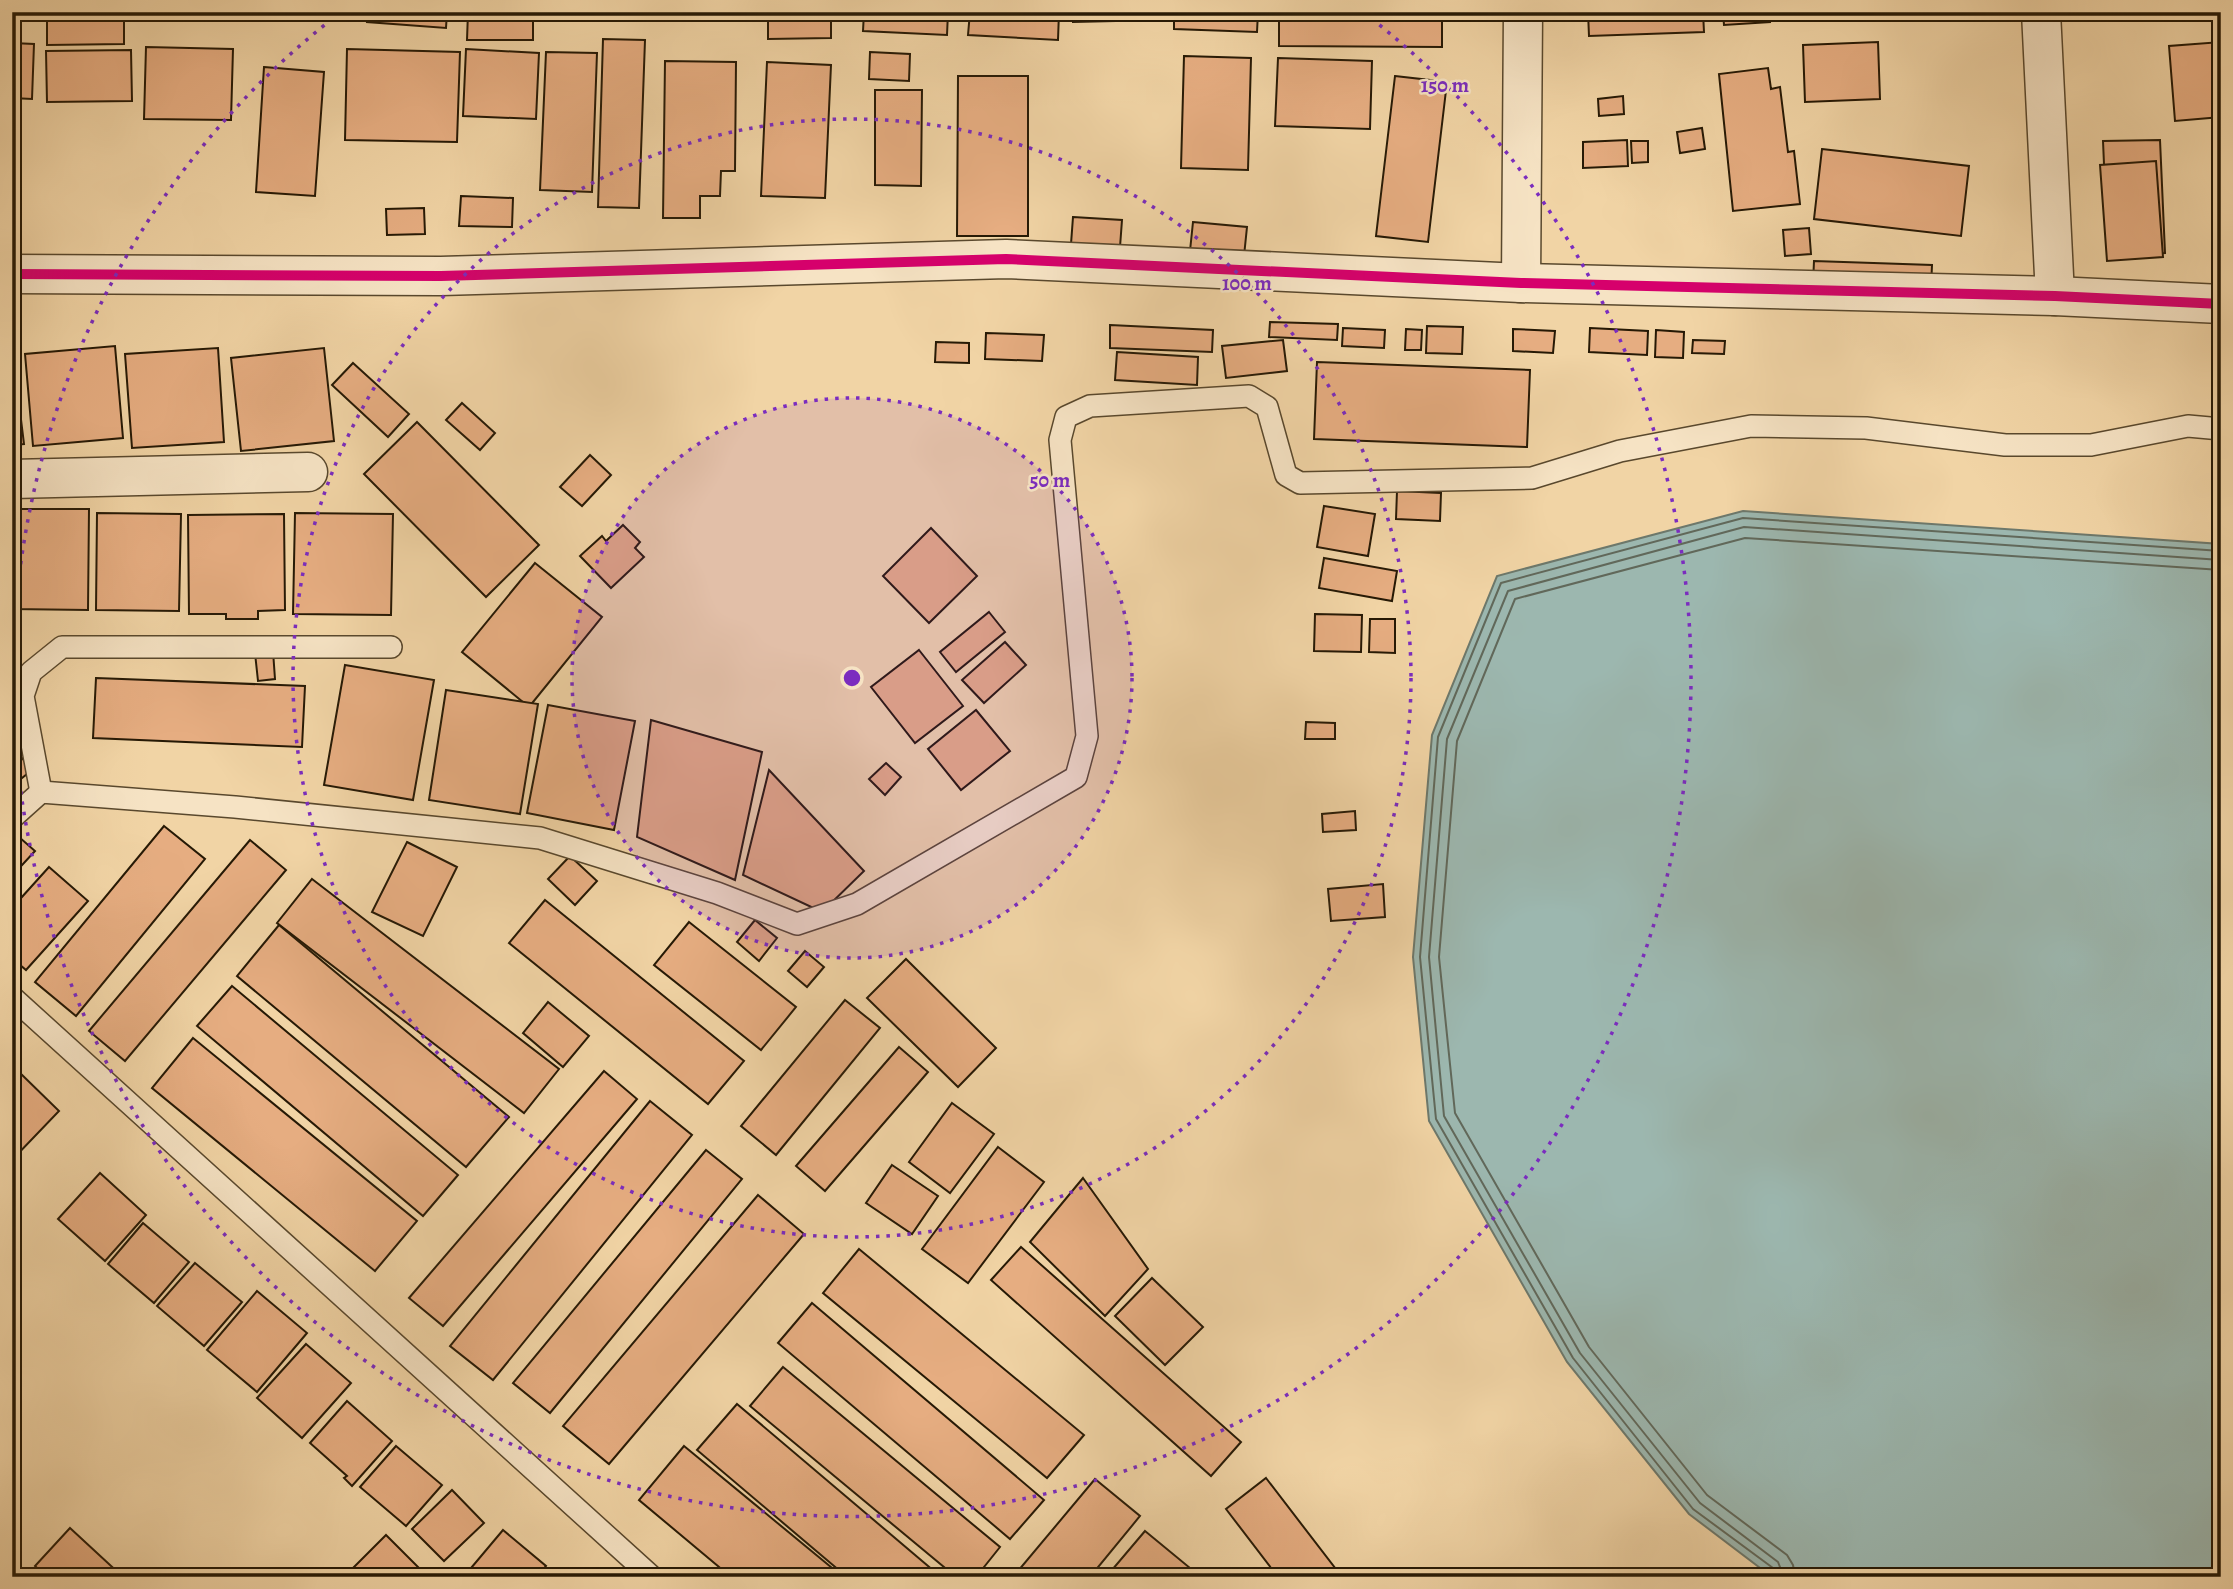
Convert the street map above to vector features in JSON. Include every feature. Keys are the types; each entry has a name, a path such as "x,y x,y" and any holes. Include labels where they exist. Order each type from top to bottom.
{"street":[{"path":"1521,283 1523,12"},
{"path":"2041,12 2055,296"},
{"path":"12,274 441,276 1006,259 1521,283 2055,296 2221,304"},
{"path":"12,479 308,472"}],"lane":[{"path":"12,818 41,792 235,807 540,838 717,893 797,925 857,904 1076,777 1087,736 1060,440 1066,417 1090,405 1249,396 1268,407 1286,475 1300,483 1532,478 1620,451 1751,426 1866,428 2005,445 2091,445 2189,426 2221,429"},
{"path":"41,792 23,696 31,672 62,647 391,647"},
{"path":"12,997 652,1577"}],"water":[{"path":"1743,511 2221,544 2221,1577 1772,1577 1689,1514 1567,1362 1429,1121 1413,957 1432,735 1497,576"}],"building":[{"path":"47,12 124,12 124,44 47,45"},
{"path":"368,12 447,12 446,28 367,22"},
{"path":"468,12 533,12 533,40 467,40"},
{"path":"768,12 831,12 831,38 768,39"},
{"path":"864,12 948,12 947,35 863,31"},
{"path":"970,12 1059,12 1058,40 968,35"},
{"path":"1073,12 1115,12 1115,21 1073,22"},
{"path":"1174,12 1258,12 1257,32 1174,29"},
{"path":"1279,12 1442,12 1442,47 1279,46"},
{"path":"1588,12 1703,12 1704,32 1589,36"},
{"path":"1723,12 1769,12 1770,22 1724,25"},
{"path":"603,39 645,40 639,208 598,207"},
{"path":"1878,42 1880,99 1805,102 1803,45"},
{"path":"2221,42 2221,117 2175,121 2169,46"},
{"path":"12,43 34,44 32,99 12,98"},
{"path":"146,47 233,49 231,120 144,119"},
{"path":"347,49 460,52 457,142 345,140"},
{"path":"466,49 539,53 536,119 463,116"},
{"path":"131,50 132,101 47,102 46,51"},
{"path":"546,52 597,53 592,192 540,190"},
{"path":"870,52 910,54 909,81 869,79"},
{"path":"1184,56 1251,58 1248,170 1181,168"},
{"path":"1278,58 1372,61 1370,129 1275,126"},
{"path":"665,61 736,62 735,171 721,171 720,196 700,196 700,218 663,218"},
{"path":"767,62 831,65 825,198 761,196"},
{"path":"264,67 324,72 315,196 256,192"},
{"path":"1768,68 1771,89 1780,87 1788,152 1794,151 1800,204 1733,211 1719,74"},
{"path":"958,76 1028,76 1028,236 957,236"},
{"path":"1395,76 1447,82 1428,242 1376,236"},
{"path":"875,90 922,90 921,186 875,185"},
{"path":"1623,96 1624,114 1599,116 1598,99"},
{"path":"1702,128 1705,149 1680,153 1677,132"},
{"path":"1627,140 1628,166 1583,168 1583,142"},
{"path":"2160,140 2165,253 2108,256 2103,141"},
{"path":"1631,141 1648,141 1648,162 1632,163"},
{"path":"1822,149 1969,166 1961,236 1814,219"},
{"path":"2156,161 2163,257 2107,261 2100,165"},
{"path":"461,196 513,198 512,227 459,226"},
{"path":"424,208 425,234 387,235 386,209"},
{"path":"1073,217 1122,220 1120,247 1071,244"},
{"path":"1193,222 1247,227 1244,256 1190,251"},
{"path":"1809,228 1811,254 1785,256 1783,230"},
{"path":"1814,261 1932,265 1931,288 1813,284"},
{"path":"1270,322 1338,324 1337,340 1269,337"},
{"path":"1110,325 1213,330 1212,352 1110,348"},
{"path":"1427,326 1463,327 1462,354 1426,353"},
{"path":"1343,328 1385,330 1384,348 1342,346"},
{"path":"1590,328 1648,331 1647,355 1589,352"},
{"path":"1406,329 1422,330 1421,350 1405,350"},
{"path":"1513,329 1555,331 1553,353 1513,351"},
{"path":"1656,330 1684,332 1683,358 1655,357"},
{"path":"986,333 1044,335 1042,361 985,359"},
{"path":"1283,340 1287,371 1226,378 1222,346"},
{"path":"1693,340 1725,341 1724,354 1692,353"},
{"path":"936,342 969,343 969,363 935,362"},
{"path":"12,346 24,444 12,445"},
{"path":"115,346 123,438 33,446 25,354"},
{"path":"218,348 224,442 132,448 125,354"},
{"path":"324,348 334,441 241,451 231,358"},
{"path":"1117,352 1198,357 1197,385 1115,380"},
{"path":"1317,362 1530,370 1527,447 1314,439"},
{"path":"353,363 409,414 388,437 332,385"},
{"path":"462,403 495,433 480,450 446,420"},
{"path":"417,422 539,545 486,597 364,474"},
{"path":"590,455 611,475 582,506 560,487"},
{"path":"1397,491 1441,493 1440,521 1396,519"},
{"path":"1324,506 1375,514 1368,556 1317,547"},
{"path":"12,509 89,509 88,610 12,609"},
{"path":"97,513 181,514 179,611 96,610"},
{"path":"295,513 393,514 391,615 293,614"},
{"path":"284,514 285,610 258,611 258,619 226,619 226,614 189,614 188,515"},
{"path":"623,525 640,542 635,548 644,557 611,588 580,556 602,536 606,541"},
{"path":"931,528 977,576 929,623 883,576"},
{"path":"1324,558 1397,571 1392,601 1319,588"},
{"path":"535,563 602,617 529,707 462,652"},
{"path":"989,612 1005,632 956,672 940,652"},
{"path":"1315,614 1362,615 1361,652 1314,651"},
{"path":"1370,619 1395,619 1395,653 1369,652"},
{"path":"1005,642 1026,665 984,703 962,680"},
{"path":"919,650 963,706 915,743 871,687"},
{"path":"273,651 275,679 258,681 255,653"},
{"path":"345,665 434,680 413,800 324,785"},
{"path":"96,678 305,686 302,747 93,738"},
{"path":"446,690 538,704 520,814 429,800"},
{"path":"548,705 635,721 614,830 527,813"},
{"path":"976,710 1010,751 961,790 928,749"},
{"path":"651,720 762,752 735,880 637,837"},
{"path":"1306,722 1335,723 1335,739 1305,739"},
{"path":"12,746 32,770 12,786"},
{"path":"886,763 901,777 885,795 869,779"},
{"path":"769,770 864,871 822,912 743,875"},
{"path":"1355,811 1356,830 1323,832 1322,814"},
{"path":"164,826 205,859 76,1016 35,982"},
{"path":"19,837 35,851 12,876 12,845"},
{"path":"250,840 286,870 125,1061 89,1031"},
{"path":"407,842 457,867 423,936 372,912"},
{"path":"570,856 597,881 575,905 548,879"},
{"path":"49,867 88,901 26,970 12,958 12,908"},
{"path":"312,879 559,1069 524,1113 277,923"},
{"path":"1383,884 1385,917 1331,921 1328,889"},
{"path":"545,900 744,1061 708,1104 509,943"},
{"path":"755,920 777,938 759,961 737,942"},
{"path":"689,922 796,1007 761,1050 654,965"},
{"path":"279,925 509,1117 466,1167 237,976"},
{"path":"805,951 824,967 807,987 788,971"},
{"path":"906,959 996,1048 958,1087 867,998"},
{"path":"232,986 458,1175 423,1216 197,1026"},
{"path":"845,1000 880,1028 776,1155 741,1126"},
{"path":"548,1002 589,1036 563,1067 523,1033"},
{"path":"193,1038 417,1221 375,1271 152,1088"},
{"path":"899,1047 928,1072 825,1191 796,1166"},
{"path":"17,1070 59,1111 12,1160 12,1075"},
{"path":"604,1071 637,1099 443,1326 409,1298"},
{"path":"650,1101 692,1135 493,1380 450,1346"},
{"path":"952,1103 994,1134 950,1193 909,1162"},
{"path":"998,1147 1044,1182 968,1283 922,1249"},
{"path":"706,1150 742,1179 550,1413 513,1383"},
{"path":"892,1165 938,1196 912,1234 866,1203"},
{"path":"100,1173 146,1215 105,1261 58,1219"},
{"path":"1083,1178 1148,1269 1105,1316 1030,1242"},
{"path":"758,1195 804,1234 609,1464 563,1426"},
{"path":"143,1223 189,1262 154,1303 108,1264"},
{"path":"1021,1247 1241,1442 1211,1476 991,1280"},
{"path":"859,1249 1084,1435 1047,1478 823,1293"},
{"path":"195,1263 242,1302 204,1346 157,1306"},
{"path":"1152,1278 1203,1327 1165,1365 1115,1316"},
{"path":"257,1291 307,1333 257,1392 207,1350"},
{"path":"812,1303 1044,1500 1010,1539 778,1343"},
{"path":"306,1344 351,1383 302,1438 257,1398"},
{"path":"783,1367 1000,1547 976,1577 956,1577 750,1406"},
{"path":"347,1401 392,1441 352,1486 344,1478 347,1476 310,1443"},
{"path":"737,1404 941,1577 847,1577 697,1450"},
{"path":"396,1446 442,1485 406,1526 360,1487"},
{"path":"684,1446 843,1577 731,1577 639,1500"},
{"path":"1266,1478 1342,1577 1278,1577 1226,1509"},
{"path":"1095,1479 1140,1516 1090,1577 1013,1577"},
{"path":"452,1490 484,1523 444,1561 412,1529"},
{"path":"70,1528 123,1577 46,1577 35,1566"},
{"path":"503,1530 546,1566 537,1577 469,1577 466,1574"},
{"path":"1145,1531 1190,1568 1182,1577 1106,1577"},
{"path":"386,1535 428,1577 344,1577"}],"cycle path":[{"path":"12,274 441,276 1006,259 1521,283 2055,296 2221,304"}]}
